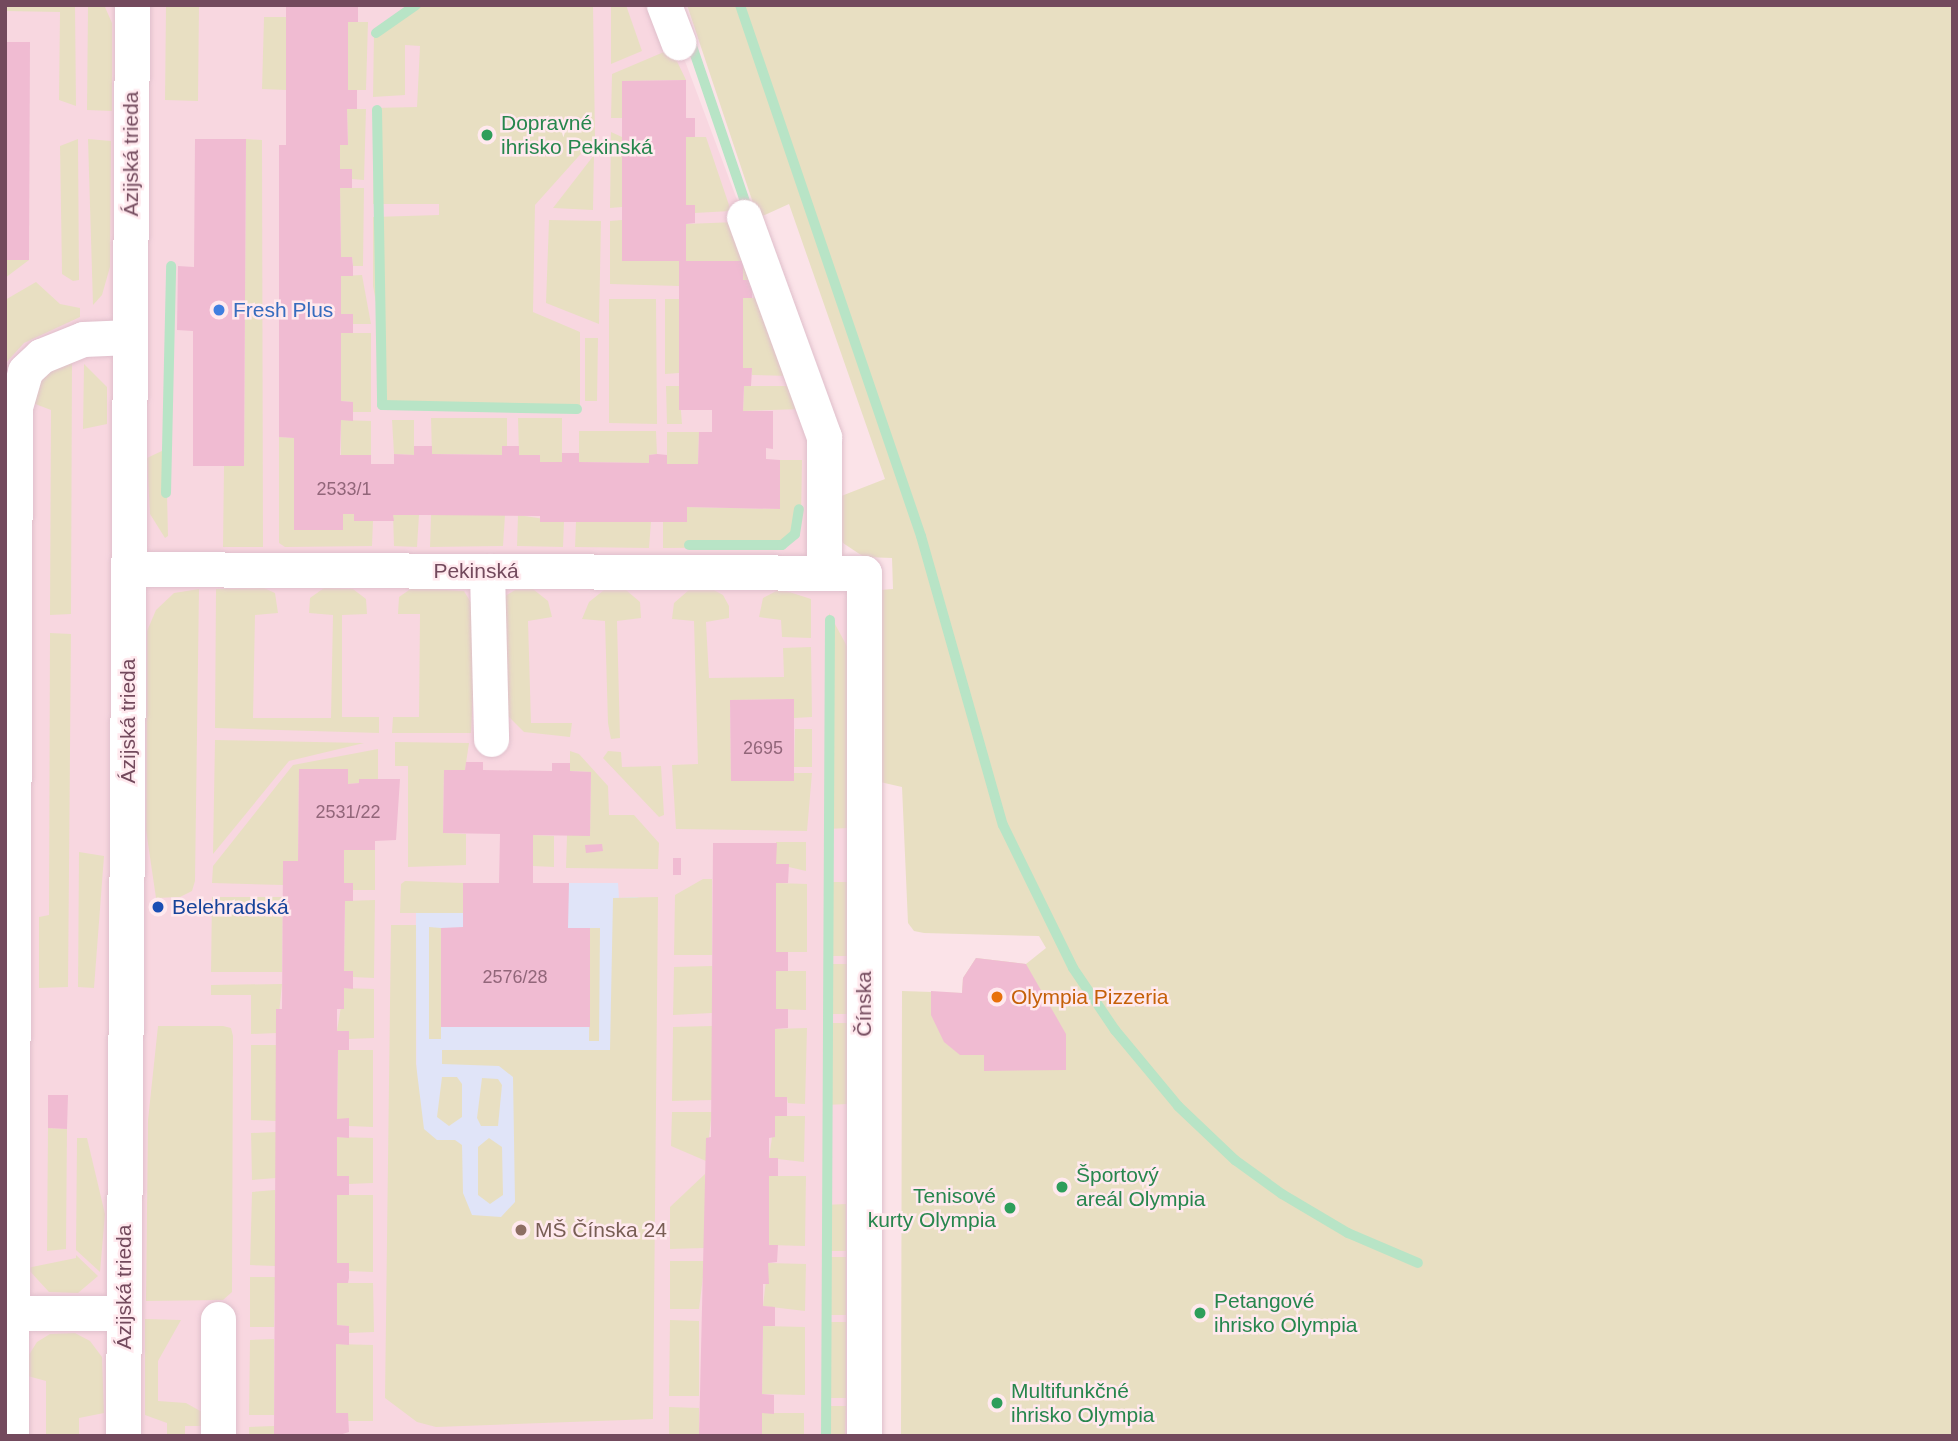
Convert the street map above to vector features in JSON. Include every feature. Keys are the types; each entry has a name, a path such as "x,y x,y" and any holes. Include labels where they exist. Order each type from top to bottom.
{"street":[{"name":"Ázijská trieda","path":"123,1436 132,5"},
{"path":"664,5 678,42"},
{"path":"744,218 824,437 824,573"},
{"path":"11,1436 14,1021 8,997 12,439 17,395 25,371 51,351 83,339 130,337"},
{"name":"Pekinská","path":"129,569 864,573"},
{"path":"487,571 491,739"},
{"name":"Čínska","path":"864,573 864,1436"},
{"path":"12,1313 124,1313"},
{"path":"218,1319 218,1436"}],"shaded area":[{"path":"5,5 664,5 805,381 824,573 864,573 865,1436 5,1436"},
{"path":"5,5 75,5 76,106 59,100 60,12 5,11"},
{"path":"88,5 105,7 112,23 112,111 87,110"},
{"path":"166,5 199,5 198,101 165,100"},
{"path":"411,5 593,5 595,138 535,205 533,312 580,332 580,411 392,410 378,402 380,324 373,286 373,217 439,215 439,204 373,204 374,108 417,107 420,46 405,45 405,95 373,97 374,32"},
{"path":"611,5 626,5 642,51 611,64"},
{"path":"687,5 1953,5 1953,1436 901,1435 902,991 962,993 963,978 976,958 1026,964 1046,948 1039,936 924,933 914,931 908,923 902,787 880,782 880,590 893,589 892,558 864,557 843,543 831,515 831,500 885,479 789,204 754,220 755,209"},
{"path":"264,17 286,17 286,90 262,89"},
{"path":"348,22 368,22 366,90 348,90"},
{"path":"671,49 686,80 622,81 622,118 611,118 612,74"},
{"path":"347,109 366,109 364,180 352,179 352,170 340,169 340,145 348,144"},
{"path":"611,132 622,137 622,207 610,208"},
{"path":"686,137 706,137 731,211 694,213 694,205 686,205"},
{"path":"78,139 79,280 73,281 62,274 60,146"},
{"path":"88,139 111,141 110,267 102,295 93,305"},
{"path":"246,139 262,140 263,547 223,547 224,466 244,466"},
{"path":"594,155 593,210 553,208"},
{"path":"340,188 364,188 363,266 353,266 352,257 341,257"},
{"path":"549,220 601,221 599,324 546,303"},
{"path":"622,220 679,261 679,286 610,284 610,221"},
{"path":"736,222 757,280 743,280 742,261 686,261 686,224"},
{"path":"5,260 29,260 5,278"},
{"path":"362,275 371,324 353,324 341,314 341,276"},
{"path":"36,282 60,304 80,308 80,317 24,343 5,364 5,300"},
{"path":"743,298 764,298 791,376 752,375 751,368 743,368"},
{"path":"609,299 656,299 657,424 609,423"},
{"path":"665,299 679,299 679,373 665,374"},
{"path":"341,333 371,333 371,412 353,412 353,402 341,401"},
{"path":"585,338 598,338 597,401 585,401"},
{"path":"72,362 71,614 50,615 51,410 30,402 37,380 59,364"},
{"path":"84,364 107,387 107,424 83,429"},
{"path":"666,386 679,386 682,424 667,424"},
{"path":"744,386 795,386 803,409 743,411"},
{"path":"431,418 507,418 507,446 502,446 502,455 432,454"},
{"path":"518,418 562,418 562,462 540,462 540,455 519,455"},
{"path":"341,420 371,421 371,455 341,455"},
{"path":"392,420 414,420 414,455 394,454"},
{"path":"579,431 656,431 657,454 649,455 649,463 579,462"},
{"path":"667,432 699,432 698,464 667,464"},
{"path":"279,437 294,438 294,530 343,530 343,514 354,514 373,521 372,546 285,547 279,543"},
{"path":"166,449 168,536 165,538 150,514 147,458"},
{"path":"780,460 802,460 801,520 796,536 783,547 663,548 663,522 686,522 687,507 780,509"},
{"path":"393,515 419,515 417,547 394,546"},
{"path":"431,515 505,515 503,546 430,547"},
{"path":"518,515 564,522 563,547 517,546"},
{"path":"576,522 651,522 649,548 575,547"},
{"path":"264,588 275,593 278,613 255,615 253,718 331,718 333,615 309,613 310,598 324,588 353,589 366,599 367,614 342,615 342,717 379,717 379,733 215,728 216,589"},
{"path":"412,588 464,591 477,613 471,733 392,733 393,717 419,717 420,614 398,614 399,597"},
{"path":"199,589 195,881 192,891 180,897 156,898 146,830 147,631 156,610 174,593"},
{"path":"533,589 548,601 552,617 528,621 531,723 572,723 570,737 524,732 503,711 502,598 515,590"},
{"path":"690,589 712,589 723,595 729,606 729,618 706,622 709,678 784,677 783,648 811,647 812,717 794,718 794,699 730,700 731,780 794,781 794,773 812,773 807,831 676,829 672,765 698,764 694,621 672,619 674,603"},
{"path":"780,589 811,599 811,638 782,637 781,620 759,617 763,598"},
{"path":"604,590 626,590 640,602 641,618 617,621 620,738 611,739 608,723 605,621 582,619 589,602"},
{"path":"829,613 849,650 848,828 827,829"},
{"path":"50,633 71,634 68,987 39,988 39,917 49,915"},
{"path":"795,729 812,729 812,767 794,767"},
{"path":"215,740 364,743 289,761 213,854"},
{"path":"395,742 469,743 465,770 444,770 443,833 466,834 466,865 408,867 408,766 395,766"},
{"path":"378,749 378,779 359,779 359,783 348,784 348,769 299,769 298,861 283,861 283,885 212,883 213,866 293,765"},
{"path":"570,751 579,754 608,786 609,815 634,815 659,843 658,869 566,868 567,835 590,835 591,772 570,771"},
{"path":"608,751 621,752 622,767 661,766 664,815 659,817 603,758"},
{"path":"533,835 554,836 554,867 533,866"},
{"path":"776,842 806,842 806,871 776,864"},
{"path":"344,850 375,850 375,890 353,890 353,883 344,883"},
{"path":"79,852 104,856 94,988 78,987"},
{"path":"703,879 712,879 712,955 674,955 675,895"},
{"path":"405,881 463,883 463,913 400,913 401,884"},
{"path":"827,882 848,882 848,956 826,956"},
{"name":"MŠ Čínska 24","path":"463,883 618,883 619,898 638,897 621,1397 417,1396 416,913 463,913"},
{"path":"776,883 807,884 807,952 776,952"},
{"path":"212,897 283,897 282,972 211,972"},
{"name":"MŠ Čínska 24","path":"658,897 653,1419 436,1427 417,1422 385,1398 391,925 416,925 416,1064 424,1129 437,1140 455,1140 462,1145 463,1193 472,1215 501,1217 515,1202 513,1077 499,1066 442,1064 442,1050 610,1050 613,898"},
{"path":"375,900 374,978 353,977 344,971 345,901"},
{"path":"429,927 441,928 441,1039 429,1039"},
{"path":"590,928 600,928 599,1041 589,1041"},
{"path":"826,964 848,964 848,1014 826,1014"},
{"path":"712,966 712,1013 673,1015 674,967"},
{"path":"776,971 806,971 806,1010 776,1009"},
{"path":"282,984 277,1033 251,1034 251,995 211,995 211,985"},
{"path":"344,988 374,989 374,1038 349,1039 349,1031 337,1031"},
{"path":"826,1023 848,1023 848,1104 825,1105"},
{"path":"158,1026 223,1026 231,1028 233,1036 232,1292 223,1300 146,1301 148,1120"},
{"path":"712,1026 712,1100 672,1101 673,1027"},
{"path":"807,1028 805,1104 788,1103 787,1097 775,1097 775,1029"},
{"path":"251,1045 276,1045 276,1121 251,1120"},
{"path":"338,1050 373,1050 373,1127 349,1126 349,1119 337,1119"},
{"path":"442,1077 457,1077 462,1084 462,1117 449,1126 437,1117"},
{"path":"482,1078 498,1079 502,1085 498,1126 481,1126 477,1118"},
{"path":"672,1112 712,1112 706,1161 671,1146"},
{"path":"775,1116 805,1116 804,1162 769,1158"},
{"path":"48,1128 67,1129 66,1249 47,1251"},
{"path":"276,1132 276,1178 252,1180 251,1133"},
{"path":"337,1137 373,1138 373,1183 349,1184 337,1176"},
{"path":"77,1138 87,1138 105,1214 100,1272 76,1250"},
{"path":"489,1138 502,1147 503,1195 490,1204 478,1195 478,1147"},
{"path":"705,1174 705,1248 670,1249 670,1207"},
{"path":"769,1176 806,1176 805,1246 769,1245"},
{"path":"275,1190 275,1266 250,1265 252,1192"},
{"path":"337,1195 373,1195 373,1272 348,1271 337,1263"},
{"path":"846,1204 846,1251 824,1251 824,1205"},
{"path":"76,1255 98,1276 78,1293 49,1292 27,1268 76,1258"},
{"path":"824,1257 846,1257 846,1315 824,1315"},
{"path":"670,1261 705,1261 699,1309 670,1309"},
{"path":"768,1263 806,1264 805,1311 763,1306"},
{"path":"250,1277 275,1277 274,1327 250,1327"},
{"path":"337,1283 373,1283 374,1332 349,1333 348,1326 337,1325"},
{"path":"145,1319 181,1320 158,1361 158,1401 186,1403 202,1412 204,1426 185,1426 185,1436 167,1436 167,1423 145,1415"},
{"path":"670,1320 699,1321 699,1396 669,1396"},
{"path":"824,1322 846,1322 846,1398 824,1398"},
{"path":"763,1326 805,1327 805,1395 762,1394"},
{"path":"75,1333 90,1341 102,1357 104,1413 79,1418 79,1436 46,1436 46,1381 24,1375 27,1358 37,1342 50,1334"},
{"path":"274,1339 274,1415 249,1415 250,1340"},
{"path":"336,1344 373,1345 373,1421 348,1421 348,1413 336,1413"},
{"path":"823,1406 846,1406 845,1436 823,1436"},
{"path":"669,1407 699,1408 699,1436 669,1436"},
{"path":"762,1413 804,1413 804,1436 762,1436"},
{"path":"274,1426 274,1436 249,1436 249,1427"}],"building":[{"path":"286,5 358,5 358,22 348,22 348,90 357,90 357,109 347,109 348,145 340,145 340,169 352,169 352,188 340,188 341,257 352,257 353,266 353,276 341,276 341,314 353,314 353,333 341,333 341,401 353,402 353,421 341,420 340,455 371,455 371,464 394,464 394,454 414,455 414,446 432,446 432,454 502,455 502,446 519,446 519,455 540,455 540,462 562,462 562,453 579,453 579,462 649,463 649,455 657,454 667,455 667,464 698,464 699,432 712,432 712,410 679,410 679,261 622,261 622,81 686,80 686,118 695,118 695,137 686,137 686,205 695,205 695,223 686,224 686,261 743,261 743,280 752,280 752,298 743,298 743,368 752,368 751,386 744,386 743,411 773,411 773,449 766,448 766,459 780,460 780,509 687,507 687,522 540,522 540,516 424,515 393,515 394,521 354,521 354,514 343,514 343,530 294,530 294,438 279,437 279,145 286,145"},
{"path":"5,42 30,42 29,260 5,260"},
{"name":"Fresh Plus","path":"195,139 246,139 244,466 193,466 193,331 177,330 178,266 194,267"},
{"path":"794,699 794,781 731,781 730,700"},
{"path":"466,762 483,762 483,770 552,771 552,763 570,763 570,771 591,772 590,836 533,835 533,883 569,883 568,928 590,928 590,1027 441,1027 441,928 463,927 463,883 499,883 500,834 443,833 444,770 465,770"},
{"path":"299,769 348,769 348,784 359,783 359,779 400,779 396,840 375,841 375,850 344,850 344,883 353,883 353,901 345,901 344,971 353,971 353,989 344,988 344,1009 337,1009 337,1031 349,1031 349,1050 338,1050 337,1119 349,1118 349,1138 337,1137 337,1176 349,1176 349,1195 337,1195 337,1263 349,1263 349,1278 348,1283 337,1283 337,1325 349,1326 349,1345 336,1344 336,1413 348,1413 349,1432 336,1436 274,1436 276,1009 282,1009 283,861 298,861"},
{"path":"713,843 777,843 776,864 789,864 788,883 776,883 776,952 788,952 788,971 776,971 776,1009 788,1009 788,1028 775,1029 775,1097 787,1097 787,1116 775,1116 775,1137 769,1138 769,1158 778,1158 778,1176 769,1176 769,1245 778,1245 777,1262 768,1263 769,1284 763,1284 763,1306 775,1307 775,1326 763,1326 762,1394 774,1395 774,1414 762,1413 762,1436 699,1436 706,1138 711,1137"},
{"path":"602,844 603,851 586,853 585,845"},
{"path":"673,858 681,858 681,875 673,875"},
{"path":"976,958 1026,964 1066,1034 1066,1070 984,1071 984,1055 960,1055 944,1042 931,1015 931,991 962,993 963,978"},
{"path":"48,1095 68,1095 67,1129 48,1128"}],"waterway":[{"path":"376,33 416,5"},
{"path":"740,5 921,536 1003,825 1073,968 1115,1030 1178,1106 1235,1160 1282,1194 1348,1233 1418,1263"},
{"path":"689,37 748,210"},
{"path":"377,110 382,405 577,409"},
{"path":"166,493 171,266"},
{"path":"689,545 782,545 795,534 799,509"},
{"path":"826,1436 830,620"}],"place":[{"name":"Dopravné ihrisko Pekinská","path":"487,135"},
{"name":"Fresh Plus","path":"219,310"},
{"name":"Belehradská","path":"158,907"},
{"name":"Olympia Pizzeria","path":"997,997"},
{"name":"Športový areál Olympia","path":"1062,1187"},
{"name":"Tenisové kurty Olympia","path":"1010,1208"},
{"name":"MŠ Čínska 24","path":"521,1230"},
{"name":"Petangové ihrisko Olympia","path":"1200,1313"},
{"name":"Multifunkčné ihrisko Olympia","path":"997,1403"}]}
